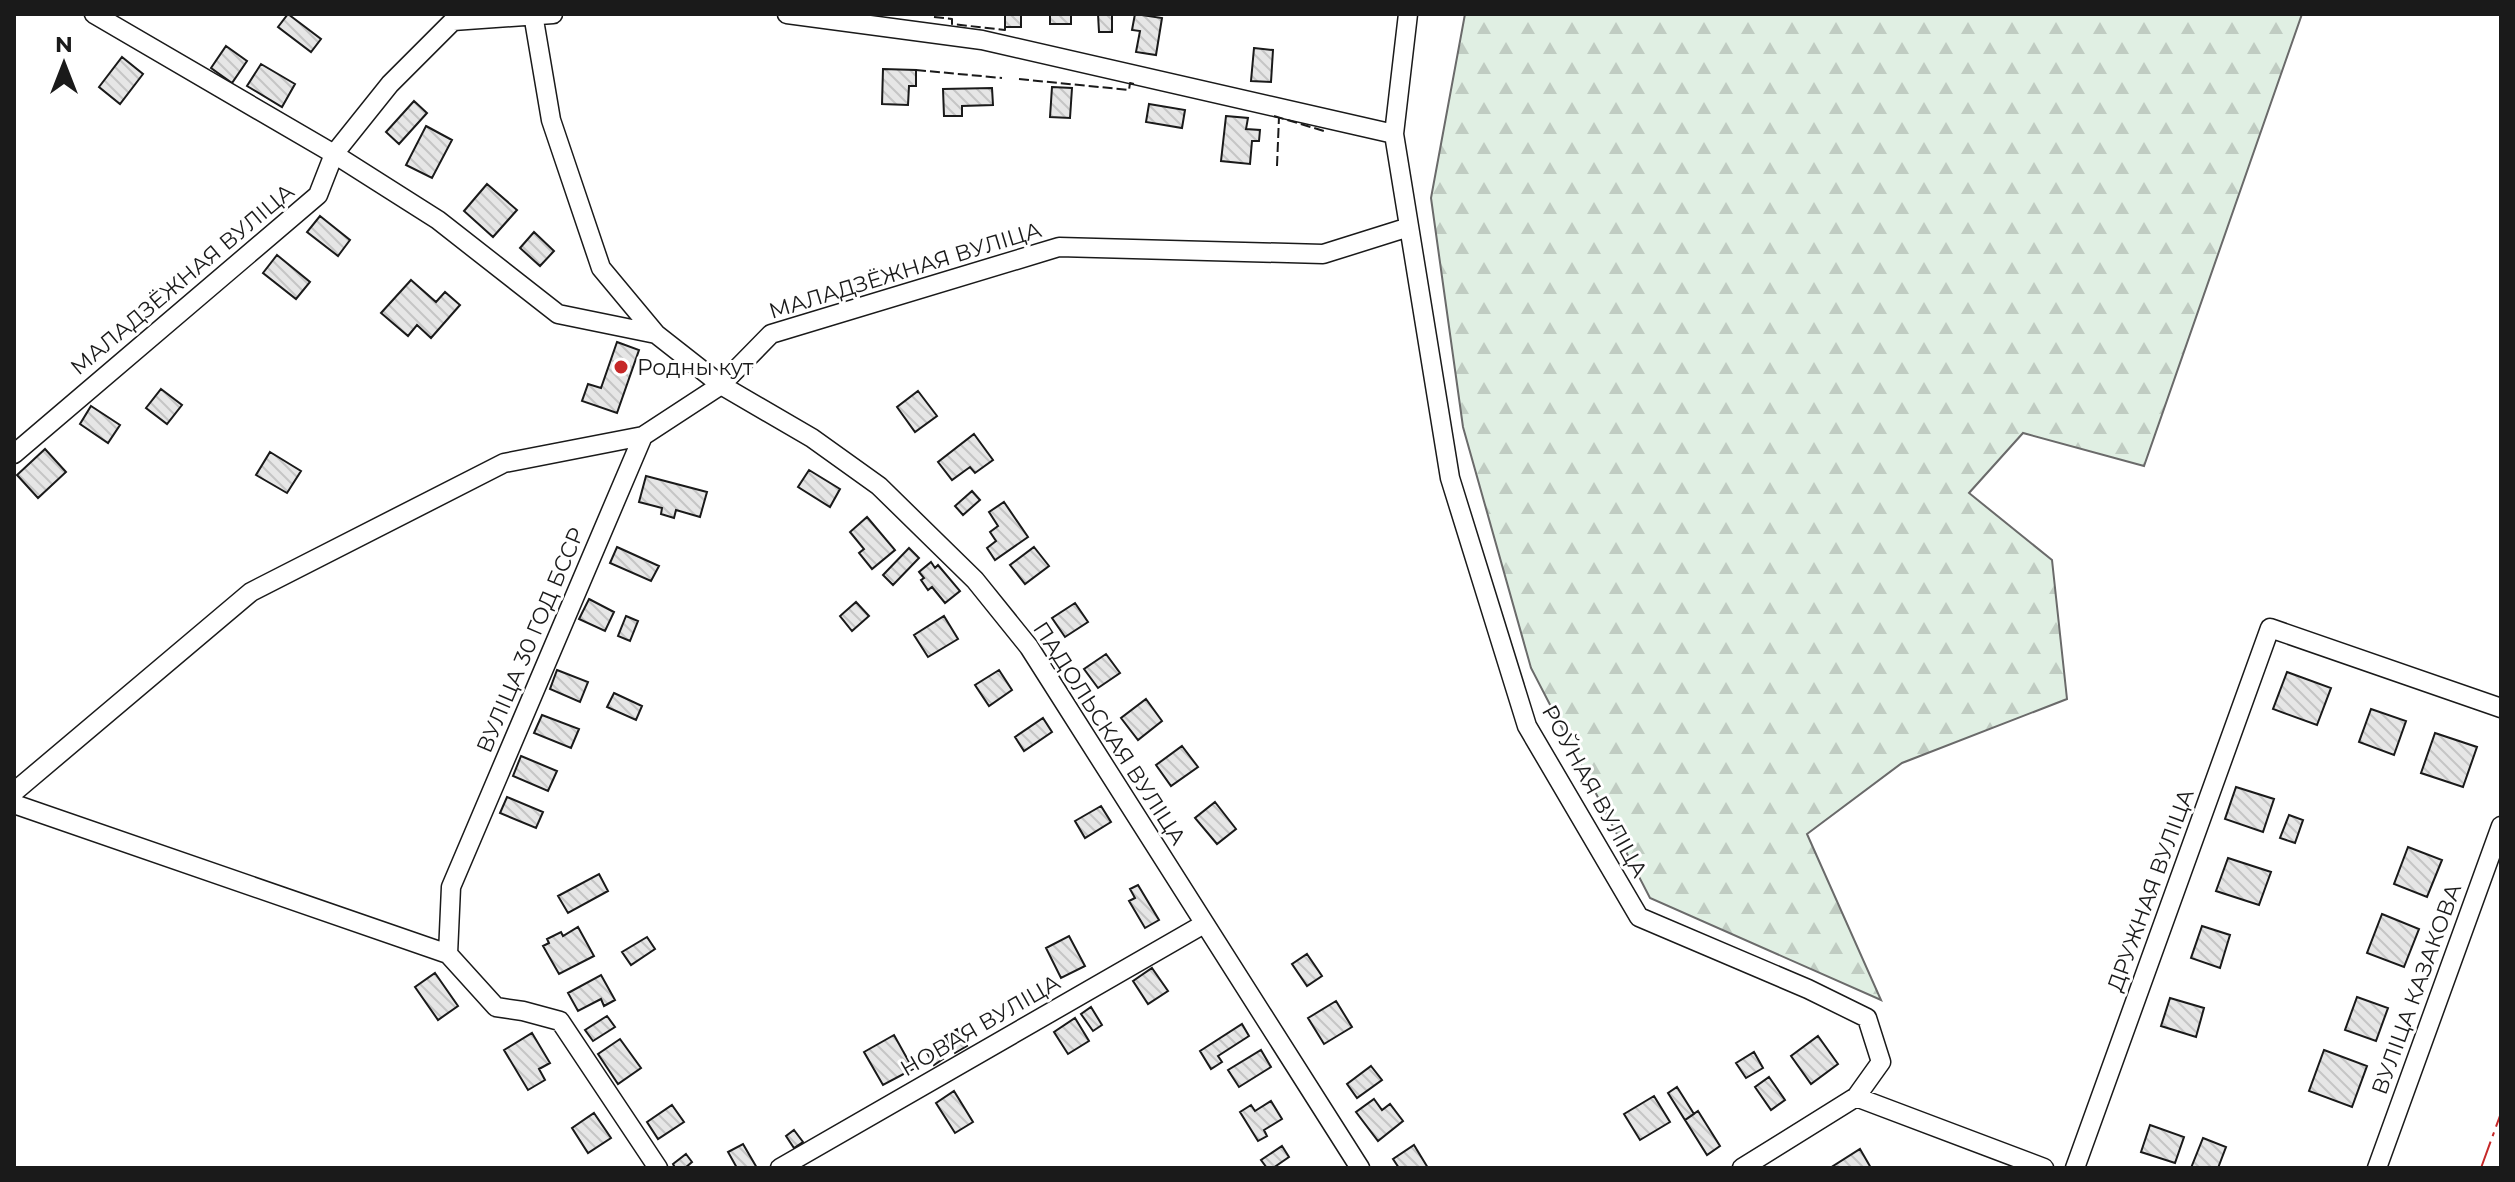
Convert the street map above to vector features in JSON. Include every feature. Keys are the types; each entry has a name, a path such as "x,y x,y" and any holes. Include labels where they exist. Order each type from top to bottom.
{"street":[{"name":"ПАДОЛЬСКАЯ ВУЛІЦА","path":"94,14 334,154 438,220 558,314 656,334 721,385 812,438 879,486 975,580 1029,647 1360,1168"},
{"name":"МАЛАДЗЁЖНАЯ ВУЛІЦА","path":"14,454 318,195 334,154 390,84 453,21 553,14"},
{"path":"787,14 982,40 1394,134"},
{"path":"1408,14 1394,134 1409,227"},
{"path":"533,15 551,120 601,268 656,334"},
{"name":"МАЛАДЗЁЖНАЯ ВУЛІЦА","path":"721,385 771,334 1059,247 1323,254 1409,227"},
{"name":"РОЎНАЯ ВУЛІЦА","path":"1409,227 1450,478 1527,726 1639,917 1808,989 1867,1018 1881,1062 1856,1097 1742,1168"},
{"path":"14,792 251,592 504,463 643,436 721,385"},
{"name":"ВУЛІЦА 30 ГОД БССР","path":"448,954 451,887 643,436"},
{"name":"ДРУЖНАЯ ВУЛІЦА","path":"2075,1168 2270,628 2501,708"},
{"path":"14,804 448,954 496,1007 560,1021 658,1168"},
{"name":"ВУЛІЦА КАЗАКОВА","path":"2377,1168 2501,826"},
{"name":"НОВАЯ ВУЛІЦА","path":"780,1168 1204,924"},
{"path":"1856,1097 2044,1168"}],"green space":[{"path":"1465,14 2302,14 2144,466 2023,433 1969,493 2052,560 2067,699 1902,763 1807,834 1881,1000 1650,898 1531,668 1463,427 1431,198"}],"building":[{"path":"288,14 321,39 311,52 278,27"},
{"path":"1005,14 1021,14 1021,27 1005,27"},
{"path":"1050,14 1071,14 1071,24 1050,24"},
{"path":"1098,14 1112,14 1112,32 1099,32"},
{"path":"1135,14 1162,18 1156,55 1136,52 1140,31 1132,30"},
{"path":"226,46 247,61 232,83 211,68"},
{"path":"1254,48 1273,50 1271,82 1251,81"},
{"path":"122,57 143,74 120,104 99,87"},
{"path":"261,64 295,84 282,107 247,86"},
{"path":"883,69 916,70 916,86 909,86 908,105 882,104"},
{"path":"1052,87 1072,88 1070,118 1050,117"},
{"path":"992,88 993,105 962,106 962,116 944,116 943,89"},
{"path":"414,101 427,113 399,144 386,132"},
{"path":"1149,104 1185,110 1182,128 1146,122"},
{"path":"1226,116 1248,118 1246,129 1260,130 1259,141 1252,141 1250,164 1221,161"},
{"path":"426,126 452,140 432,178 406,165"},
{"path":"487,184 517,210 493,237 464,211"},
{"path":"320,216 350,240 338,256 307,232"},
{"path":"534,232 554,251 540,266 520,248"},
{"path":"277,255 310,282 296,299 263,273"},
{"path":"411,280 436,302 445,292 460,305 431,338 417,325 408,336 381,313"},
{"name":"Родны кут","path":"617,342 639,350 617,413 582,401 588,384 601,388"},
{"path":"161,389 182,405 167,424 146,408"},
{"path":"918,391 937,416 915,432 897,407"},
{"path":"91,406 120,425 108,443 80,424"},
{"path":"974,434 993,460 975,473 970,467 952,480 938,462"},
{"path":"45,449 66,472 38,498 17,475"},
{"path":"270,452 301,471 287,493 256,475"},
{"path":"809,470 840,489 830,507 798,487"},
{"path":"646,476 707,492 700,517 676,510 674,518 661,514 662,508 639,502"},
{"path":"972,491 980,500 963,515 955,506"},
{"path":"1004,502 1028,537 995,560 987,548 996,541 990,532 998,526 989,512"},
{"path":"867,517 895,550 872,569 859,553 864,549 850,532"},
{"path":"617,547 659,566 651,581 610,563"},
{"path":"1034,547 1049,566 1025,584 1010,565"},
{"path":"909,548 919,558 893,585 883,575"},
{"path":"931,562 935,568 938,565 960,591 945,603 932,587 928,590 921,580 924,578 919,572"},
{"path":"589,599 614,612 605,631 579,619"},
{"path":"856,602 869,616 852,631 840,616"},
{"path":"1075,603 1088,622 1065,637 1052,618"},
{"path":"626,616 638,621 630,641 618,636"},
{"path":"944,616 958,639 928,657 914,635"},
{"path":"1106,654 1120,673 1098,688 1084,669"},
{"path":"557,670 588,682 580,702 550,689"},
{"path":"999,670 1012,690 989,706 975,685"},
{"path":"2287,672 2331,688 2317,725 2273,709"},
{"path":"614,693 642,706 636,720 607,707"},
{"path":"1146,699 1162,721 1138,740 1121,718"},
{"path":"2371,709 2406,721 2394,755 2359,742"},
{"path":"542,715 579,729 571,748 534,733"},
{"path":"1043,718 1052,732 1024,751 1015,737"},
{"path":"2435,733 2477,747 2463,787 2421,773"},
{"path":"1182,746 1198,767 1171,786 1156,765"},
{"path":"521,756 557,771 548,791 513,776"},
{"path":"2236,787 2274,799 2263,832 2225,819"},
{"path":"507,797 543,812 536,828 500,813"},
{"path":"1215,802 1236,829 1217,844 1195,818"},
{"path":"1101,806 1111,822 1085,838 1075,821"},
{"path":"2289,815 2303,820 2295,843 2280,838"},
{"path":"2408,847 2442,860 2427,897 2394,884"},
{"path":"2228,858 2271,872 2259,905 2216,891"},
{"path":"599,874 608,891 568,913 558,896"},
{"path":"1138,885 1159,920 1145,928 1129,901 1135,898 1130,889"},
{"path":"2382,914 2419,929 2404,967 2367,953"},
{"path":"2202,926 2230,935 2220,968 2191,958"},
{"path":"578,927 594,956 559,974 543,946 549,943 547,939 561,932 563,936"},
{"path":"1069,936 1085,966 1061,978 1046,948"},
{"path":"647,937 655,949 631,965 622,952"},
{"path":"1307,954 1322,976 1307,986 1292,964"},
{"path":"1152,968 1168,991 1148,1004 1133,981"},
{"path":"435,973 458,1006 438,1020 415,987"},
{"path":"601,975 615,1000 604,1006 601,999 578,1011 568,993"},
{"path":"2357,997 2388,1008 2376,1041 2345,1030"},
{"path":"2170,998 2204,1008 2196,1037 2161,1026"},
{"path":"1336,1001 1352,1027 1324,1044 1308,1018"},
{"path":"1091,1007 1102,1025 1093,1031 1081,1014"},
{"path":"607,1016 615,1027 593,1041 585,1030"},
{"path":"1075,1018 1089,1041 1068,1054 1054,1032"},
{"path":"1242,1024 1249,1036 1218,1056 1222,1062 1211,1069 1200,1051"},
{"path":"957,1029 967,1046 955,1053 945,1036"},
{"path":"532,1033 550,1063 539,1069 545,1080 528,1090 504,1050"},
{"path":"894,1035 913,1069 883,1085 864,1052"},
{"path":"1818,1036 1838,1064 1811,1084 1791,1056"},
{"path":"620,1039 641,1068 618,1084 598,1054"},
{"path":"935,1046 943,1059 934,1065 926,1051"},
{"path":"1261,1050 1271,1067 1239,1087 1228,1070"},
{"path":"2324,1050 2367,1066 2352,1107 2309,1091"},
{"path":"1754,1052 1763,1068 1746,1078 1736,1063"},
{"path":"1371,1066 1382,1080 1357,1098 1347,1084"},
{"path":"1769,1077 1785,1100 1771,1110 1755,1087"},
{"path":"1677,1087 1694,1114 1685,1120 1668,1093"},
{"path":"954,1091 973,1122 955,1133 936,1103"},
{"path":"1654,1096 1670,1122 1640,1140 1624,1114"},
{"path":"1374,1099 1382,1110 1390,1104 1403,1121 1378,1141 1356,1112"},
{"path":"1271,1101 1282,1119 1264,1130 1267,1136 1258,1141 1240,1112 1251,1105 1255,1111"},
{"path":"672,1105 684,1122 658,1139 647,1122"},
{"path":"1698,1111 1720,1146 1707,1155 1685,1120"},
{"path":"594,1113 611,1138 588,1153 572,1128"},
{"path":"2150,1125 2184,1137 2175,1163 2141,1152"},
{"path":"794,1130 803,1142 794,1148 786,1136"},
{"path":"2203,1138 2226,1147 2218,1168 2191,1168"},
{"path":"743,1144 757,1168 737,1168 728,1152"},
{"path":"1414,1145 1428,1168 1399,1168 1393,1159"},
{"path":"1282,1146 1289,1157 1273,1168 1267,1168 1261,1160"},
{"path":"1860,1149 1871,1168 1830,1168"},
{"path":"686,1154 692,1162 685,1168 675,1168 673,1164"}],"fence":[{"path":"934,17 952,19 952,24 1005,30 1005,27"},
{"path":"916,70 1002,78"},
{"path":"1019,79 1129,90 1130,83 1134,84"},
{"path":"1274,116 1324,131"},
{"path":"1277,166 1279,117"}],"power":[{"path":"2481,1168 2501,1113"}],"place":[{"name":"Родны кут","path":"621,367"}]}
